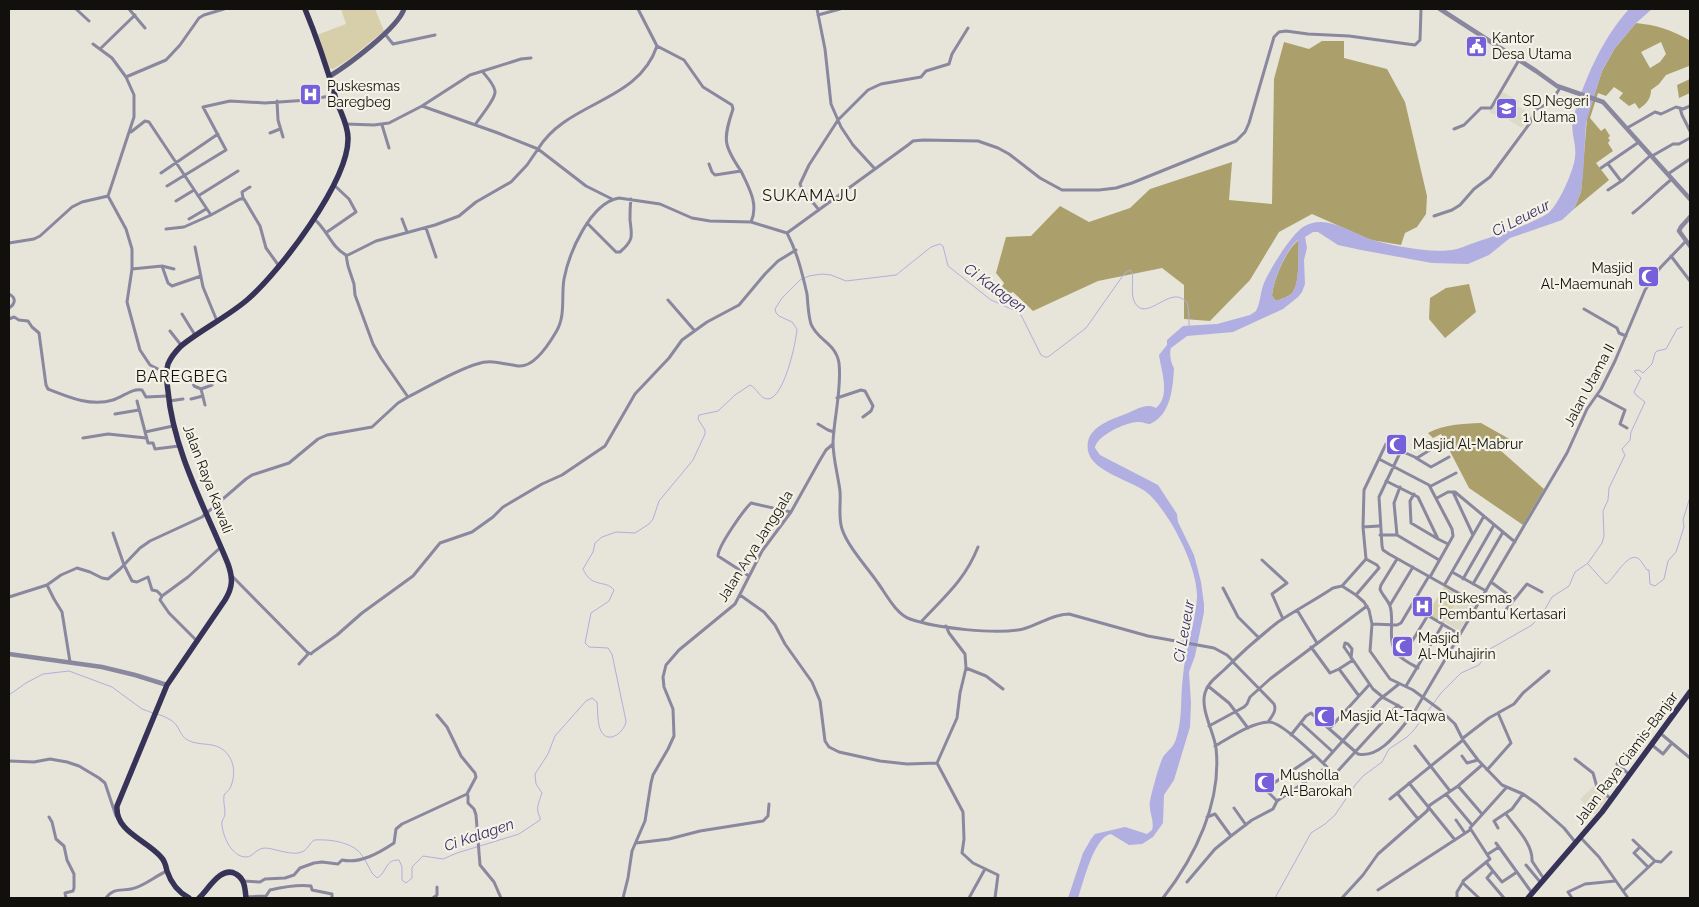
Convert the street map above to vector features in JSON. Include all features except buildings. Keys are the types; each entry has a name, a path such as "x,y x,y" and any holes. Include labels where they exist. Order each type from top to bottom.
{"highway":[{"name":"Jalan Raya Kawali","path":"232,577 179,446 173,426 167,373 171,360 181,346 195,334 245,302 262,287 279,267 314,218 334,185 345,162 348,136 346,124 304,9"},
{"path":"189,898 174,886 161,856 120,823 117,815 117,806 167,685 230,592 232,577"},
{"name":"Jalan Raya Ciamis-Banjar","path":"1530,896 1612,799 1690,692"},
{"path":"199,898 213,882 225,873 235,873 243,880 246,898"}],"main road":[{"path":"330,76 397,22 404,9"}],"street":[{"path":"76,9 89,21"},
{"path":"128,9 145,28"},
{"path":"126,77 166,60 180,45 199,18 224,9"},
{"path":"638,9 656,46 684,60 703,88 732,105 733,109 726,130 726,143 729,155 741,171 754,201 756,212 751,222"},
{"path":"817,9 825,49 831,104 853,145 875,169"},
{"path":"818,15 840,9"},
{"path":"787,233 913,142 923,140 978,141 998,148 1040,178 1062,190 1099,190 1124,186 1236,141 1243,136 1249,123 1274,38 1279,32 1350,36 1415,45 1420,42 1421,9"},
{"path":"1440,9 1560,88 1599,100 1606,105 1690,200"},
{"path":"100,49 134,15"},
{"path":"818,210 800,184 809,165 838,120 868,90 876,85 921,77 926,71 948,64 968,28"},
{"path":"384,33 393,44 435,35"},
{"path":"93,44 112,58 126,77 135,102 130,132 108,196 130,240 132,249 132,269 127,302 140,350 150,365 167,373"},
{"path":"346,255 376,241 426,228 459,216 476,202 511,182 552,132 579,111 629,84 642,72 656,46"},
{"path":"346,124 382,125 399,119 470,75 531,58"},
{"path":"1454,129 1464,125 1482,108 1491,108 1519,60"},
{"path":"475,125 492,100 495,92 482,71"},
{"path":"1434,216 1460,205 1474,189 1490,176 1530,123 1535,110 1549,104 1560,88"},
{"path":"167,186 225,151 218,134 203,108 230,101 277,102 308,100 335,95"},
{"path":"277,102 280,129 283,137"},
{"path":"422,106 538,149 586,186 613,199 631,199 660,204 692,218 710,221 751,222 787,233 796,250 812,327 832,347 838,358 839,370 833,444 840,492 842,529 896,608 908,619 937,626 1014,631 1036,625 1061,614 1069,614 1134,633 1220,651 1233,661 1275,706 1275,713 1268,722"},
{"path":"1627,128 1655,112 1662,114 1676,107 1683,109 1690,106"},
{"path":"1680,107 1690,132"},
{"path":"130,132 148,121 211,215"},
{"path":"382,125 389,148"},
{"path":"270,132 280,129"},
{"path":"161,173 218,134"},
{"path":"1608,190 1652,155 1690,138"},
{"path":"1602,168 1639,141"},
{"path":"1668,174 1690,159"},
{"path":"709,164 714,175 741,171"},
{"path":"1608,164 1621,181"},
{"path":"198,196 238,171"},
{"path":"1633,213 1672,179"},
{"path":"327,232 356,212 349,199 334,185"},
{"path":"250,187 242,192 243,198 260,226 266,248 279,267"},
{"path":"176,202 194,190"},
{"path":"9,243 34,239 40,236 72,207 82,202 108,196"},
{"path":"166,229 184,227 243,198"},
{"path":"9,598 47,585 64,573 77,568 106,579 150,540 197,520 246,479 289,463 318,439 327,435 372,427 398,403 477,363 490,361 524,366 532,361 545,347 560,324 564,279 572,254 587,223 613,199"},
{"path":"587,223 616,252 620,252 629,242 633,232 630,220 631,199"},
{"path":"189,219 206,209"},
{"path":"314,218 327,232 332,243 346,255 355,295 372,344 408,397"},
{"path":"1690,218 1679,230 1679,233 1690,246"},
{"path":"402,219 407,232"},
{"path":"426,228 436,257"},
{"name":"Jalan Utama II","path":"1355,752 1361,755 1379,750 1413,714 1567,453 1586,409 1597,395 1616,361 1645,290 1657,271 1686,241"},
{"path":"195,247 205,293 217,321"},
{"path":"299,664 309,653 313,652 413,576 440,543 472,532 505,506 542,484 562,476 605,446 638,388 664,363 682,340 694,330 739,304 778,260 796,250"},
{"path":"1671,256 1690,282"},
{"path":"132,269 162,266 174,269"},
{"path":"162,266 168,283 172,286 201,276"},
{"path":"9,294 15,300 14,304 9,308"},
{"path":"668,300 694,330"},
{"path":"1584,310 1616,328 1619,333 1625,336"},
{"path":"182,314 195,334"},
{"path":"9,319 14,317 28,321 39,333 48,389 79,401 113,400 138,389 142,390 146,397 183,399"},
{"path":"170,330 181,346"},
{"path":"167,381 190,378 193,379 194,386 201,389 212,385"},
{"path":"201,389 205,405"},
{"path":"837,398 861,390 865,391 873,406 871,411 863,417"},
{"path":"1597,395 1625,410 1620,424 1627,428"},
{"path":"191,399 203,396"},
{"path":"137,401 148,443 153,444 154,449 179,446"},
{"path":"115,414 139,410"},
{"path":"818,424 834,432"},
{"path":"145,432 173,426"},
{"path":"84,438 108,434 146,438"},
{"path":"1415,458 1422,456 1441,443"},
{"name":"Jalan Arya Janggala","path":"623,898 630,858 646,821 653,775 674,736 673,710 663,682 666,665 679,650 736,604 770,538 791,512 826,450 833,444"},
{"path":"1163,898 1186,865 1207,817 1215,784 1215,746 1204,700 1208,686 1233,661 1283,619 1332,588 1342,586 1366,559 1363,527 1364,490 1386,444 1431,467 1449,457"},
{"path":"1401,451 1379,497 1380,535 1383,550 1478,604"},
{"path":"1372,624 1392,625 1402,623 1453,536 1453,531 1431,486 1379,459"},
{"path":"1431,486 1456,473"},
{"path":"1386,481 1414,494 1422,502 1438,539"},
{"path":"1397,535 1394,503 1400,487"},
{"path":"1452,491 1514,542"},
{"path":"1437,498 1452,491"},
{"path":"1452,491 1472,535"},
{"path":"1414,494 1410,501 1411,523 1448,544"},
{"path":"749,576 718,556 720,548 744,510 752,503 791,512"},
{"path":"1444,584 1484,516"},
{"path":"1464,578 1494,525"},
{"path":"1363,527 1380,526"},
{"path":"1474,584 1503,532"},
{"path":"113,533 124,565 132,581 137,582 148,577 152,590 157,591 162,596"},
{"path":"1380,535 1397,535 1439,560"},
{"path":"196,640 164,608 160,600 162,596 188,577 221,547"},
{"path":"921,622 954,589 971,565 978,547"},
{"path":"1397,558 1380,588 1390,606 1392,643 1397,654 1418,668"},
{"path":"1356,595 1379,568 1366,559"},
{"path":"1262,560 1287,583 1272,594 1283,619"},
{"path":"1390,606 1413,567"},
{"path":"1452,572 1486,591"},
{"path":"232,577 309,653"},
{"path":"1491,582 1514,600"},
{"path":"1500,617 1527,584 1542,592"},
{"path":"47,585 62,612 70,662"},
{"path":"1342,586 1356,595 1367,606 1372,624 1369,646 1371,652 1390,679 1406,686 1433,704 1454,724 1463,740 1487,770 1506,788 1523,794 1599,857 1628,898"},
{"path":"1223,588 1238,617 1259,638"},
{"path":"740,595 764,612 775,625 785,644 816,687 820,701 825,741 828,747 839,752 880,761 907,764 936,763"},
{"path":"1209,726 1246,706 1250,697 1259,688 1367,606"},
{"path":"1412,606 1459,634"},
{"path":"1297,610 1317,643"},
{"path":"1402,658 1428,616"},
{"path":"1406,686 1443,624"},
{"path":"936,763 957,718 966,668 965,654 946,626"},
{"path":"1311,647 1330,673 1352,659 1369,685 1382,697 1413,714"},
{"path":"9,654 70,662 135,675 167,685"},
{"path":"966,668 986,676 1003,689"},
{"path":"1339,669 1359,696"},
{"path":"1390,799 1463,740 1464,736 1514,704 1523,693 1549,671"},
{"path":"1323,763 1382,697 1399,684"},
{"path":"1330,729 1369,685"},
{"path":"1208,686 1237,712 1248,728"},
{"path":"1215,746 1248,728 1268,722 1276,724 1291,734 1314,756 1336,773 1398,705"},
{"path":"1291,734 1311,713 1355,752"},
{"path":"1487,770 1511,743 1498,713"},
{"path":"243,880 260,882 265,879 285,878 294,875 300,868 314,863 338,864 342,860 351,862 362,860 394,843 396,829 402,824 467,794 476,777 475,773 461,756 447,727 437,714"},
{"path":"1301,723 1333,752"},
{"path":"1660,733 1690,758"},
{"path":"1652,745 1663,754 1672,743"},
{"path":"1415,746 1450,791"},
{"path":"1627,752 1617,764 1630,775"},
{"path":"1278,801 1265,788 1314,756"},
{"path":"1462,756 1467,763 1478,760"},
{"path":"1574,758 1593,773 1597,787 1612,799"},
{"path":"9,762 34,762 50,759 72,763 82,768 105,783 114,813 120,823"},
{"path":"936,763 963,812 964,839 962,853 970,861 998,875 995,898"},
{"path":"1342,898 1363,875 1378,854 1427,811 1429,806 1458,786 1482,765"},
{"path":"1187,882 1215,849 1230,836 1273,809 1278,801 1327,767"},
{"path":"1410,783 1455,840"},
{"path":"1458,786 1482,814"},
{"path":"1378,890 1465,833 1506,788"},
{"path":"1396,793 1412,809 1418,819"},
{"path":"467,794 468,803 476,814 480,866 494,882 501,898"},
{"path":"1446,794 1471,827 1490,858 1464,879 1457,892 1457,898"},
{"path":"1498,828 1494,821 1515,806 1523,794"},
{"path":"636,843 669,839 700,831 763,821 768,816 769,804"},
{"path":"1234,808 1246,825"},
{"path":"1207,817 1215,814 1230,836"},
{"path":"1506,814 1528,842 1533,858 1532,862 1543,882"},
{"path":"49,817 56,839 64,846 67,860 74,874 74,888 72,891 65,893 66,898"},
{"path":"1456,820 1465,833"},
{"path":"1633,840 1655,861 1661,862 1671,852"},
{"path":"1496,843 1517,872 1530,896"},
{"path":"1488,854 1499,847"},
{"path":"1640,847 1634,854 1647,867"},
{"path":"1622,891 1655,861"},
{"path":"1486,862 1502,882 1517,872"},
{"path":"1526,864 1543,882"},
{"path":"969,898 985,869"},
{"path":"106,898 113,891 131,889 167,871"},
{"path":"1493,871 1487,878 1504,898"},
{"path":"1572,898 1568,892 1580,886 1616,881"},
{"path":"1463,882 1479,898"},
{"path":"246,898 266,896 270,890 308,885 311,886 312,890 332,894 332,898"},
{"path":"433,898 437,895 437,887"}],"shaded area":[{"path":"341,9 375,9 384,31 348,60 333,69 329,68 317,35 346,24"},
{"path":"1636,23 1657,27 1676,33 1689,40 1690,69 1689,66 1666,75 1651,90 1648,101 1639,109 1635,103 1629,106 1619,98 1623,93 1614,87 1606,96 1598,93 1590,118 1601,131 1605,128 1610,136 1608,143 1613,151 1596,163 1609,180 1574,209 1581,192 1587,118 1602,71 1615,48","holes":["1661,42 1666,54 1660,62 1650,68 1641,52"]},
{"path":"1322,41 1344,41 1344,58 1387,69 1405,102 1427,196 1426,214 1417,227 1405,233 1401,245 1371,240 1312,214 1279,232 1250,280 1210,321 1184,319 1184,285 1162,268 1098,281 1033,311 1013,292 1009,294 1002,287 1004,283 996,273 1006,237 1031,236 1060,206 1089,222 1130,208 1150,189 1232,162 1229,200 1272,204 1274,79 1284,42 1309,49"},
{"path":"1690,79 1690,93 1679,98 1677,85"},
{"name":"SD Negeri 1 Utama","path":"1501,91 1519,101 1517,106 1531,114 1522,128 1499,114 1497,116 1489,112"},
{"path":"1299,240 1298,275 1295,287 1293,292 1285,298 1276,301 1272,296 1278,274 1289,250"},
{"path":"1469,284 1476,312 1445,338 1429,319 1430,298 1446,288"},
{"path":"1481,423 1513,441 1500,450 1544,489 1523,525 1469,488 1441,434 1433,438 1428,433 1447,426"},
{"path":"1444,587 1461,596 1443,623 1427,614"},
{"path":"1462,595 1475,605 1459,631 1445,622"},
{"path":"1594,786 1608,798 1595,815 1580,799"}],"water":[{"path":"1629,9 1652,9 1636,23 1615,48 1602,71 1586,123 1581,192 1574,209 1562,220 1510,238 1489,255 1468,264 1432,263 1361,250 1338,245 1318,232 1313,232 1305,237 1307,248 1304,260 1305,284 1298,297 1283,309 1233,332 1187,336 1171,348 1170,353 1174,368 1170,400 1157,420 1150,424 1134,422 1127,424 1106,434 1097,443 1095,448 1100,455 1158,485 1177,514 1178,522 1194,555 1201,582 1204,612 1195,656 1189,672 1190,727 1174,780 1164,795 1163,823 1153,837 1142,844 1129,845 1111,834 1105,837 1094,851 1078,898 1068,898 1083,853 1095,834 1125,827 1147,834 1152,830 1150,801 1161,761 1174,744 1178,731 1184,666 1197,598 1191,564 1181,540 1169,519 1155,500 1145,491 1096,464 1088,451 1090,436 1094,430 1107,422 1142,407 1156,408 1161,403 1164,390 1159,355 1167,345 1167,340 1183,326 1217,324 1250,315 1256,311 1263,286 1271,269 1298,231 1311,223 1320,222 1337,225 1370,239 1388,244 1423,250 1444,251 1458,249 1547,214 1556,204 1569,179 1574,163 1575,152 1572,124 1588,75 1610,33","holes":["1298,240 1298,267 1295,288 1285,298 1276,301 1272,296 1278,274 1289,250"]}],"waterway":[{"name":"Ci Kalagen","path":"365,860 377,878 391,862 399,860 402,867 402,880 406,883 412,878 412,867 423,856 443,859 519,834 540,820 538,808 542,793 536,784 535,774 548,754 555,736 586,701 592,698 597,702 599,724 604,735 612,737 623,729 626,721 612,654 608,648 589,647 585,643 591,613 609,601 614,590 607,585 594,582 583,569 593,552 595,543 602,537 616,532 635,533 653,519 659,501 693,460 705,434 705,430 698,419 699,415 718,411 735,395 750,385 765,399 774,396 779,390 788,369 797,329 792,322 779,316 775,309 782,298 800,280 822,274 831,275 846,281 896,275 931,247 940,244 943,246 948,266 991,300 1021,315 1041,355 1045,357 1048,357 1086,328 1124,274 1130,270 1132,272 1134,300 1140,308 1145,309 1169,298 1181,298 1187,304 1189,326"},
{"path":"1275,898 1311,833 1335,815 1363,776 1382,762 1389,749 1414,730 1441,693 1461,673 1479,665 1490,649 1532,625 1544,611 1552,597 1569,586 1575,572 1588,563 1602,543 1604,536 1603,511 1608,500 1609,488 1625,455 1622,449 1630,440 1631,432 1645,402 1634,392 1641,378 1634,371 1639,370 1643,373 1652,364 1655,353 1666,349 1677,329 1682,327"},
{"path":"1588,564 1606,584 1626,562 1635,557 1649,570 1650,584 1655,586 1664,579 1668,561 1676,552 1684,527 1683,520 1690,497"},
{"name":"Ci Kalagen","path":"9,695 43,674 69,671 112,687 142,709 153,713"},
{"name":"Ci Kalagen","path":"157,714 173,722 186,739 216,746 230,757 234,774 230,787 224,795 225,814 222,824 226,840 236,854 249,857 262,848 300,853 314,840 320,840 348,845 363,857"}],"place":[{"name":"Kantor Desa Utama","path":"1476,46"},
{"name":"Puskesmas Baregbeg","path":"311,94"},
{"name":"SD Negeri 1 Utama","path":"1507,109"},
{"name":"Masjid Al-Maemunah","path":"1649,276"},
{"name":"Masjid Al-Mabrur","path":"1397,444"},
{"name":"Puskesmas Pembantu Kertasari","path":"1423,606"},
{"name":"Masjid Al-Muhajirin","path":"1402,646"},
{"name":"Masjid At-Taqwa","path":"1324,716"},
{"name":"Musholla Al-Barokah","path":"1264,783"}],"district":[{"name":"SUKAMAJU","path":"810,195"},
{"name":"BAREGBEG","path":"182,376"}],"water label":[{"name":"Ci Leueur","path":"1521,218"},
{"name":"Ci Leueur","path":"1184,631"}]}
